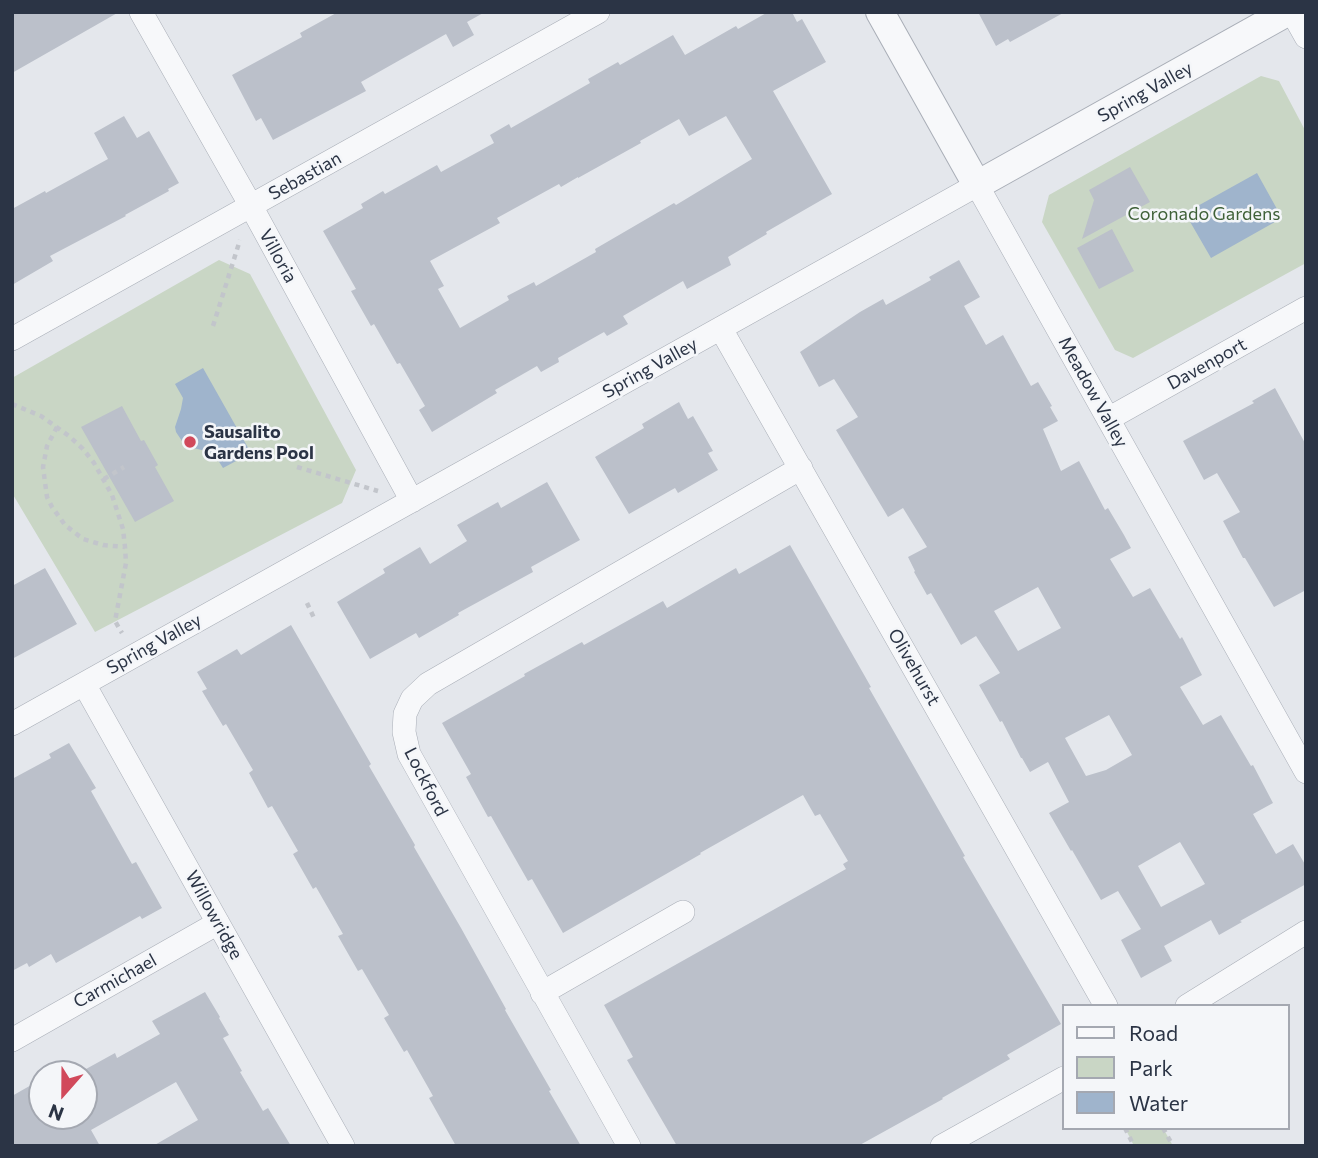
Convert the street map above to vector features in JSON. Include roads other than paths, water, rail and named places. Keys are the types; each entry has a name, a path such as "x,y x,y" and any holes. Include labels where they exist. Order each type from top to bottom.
{"street":[{"name":"Villoria","path":"141,12 251,206 412,501"},
{"name":"Sebastian","path":"12,339 598,12"},
{"name":"Meadow Valley","path":"880,12 1306,772"},
{"name":"Spring Valley","path":"12,724 1289,12"},
{"path":"1289,12 1306,37"},
{"name":"Davenport","path":"1108,419 1306,308"},
{"name":"Olivehurst","path":"721,328 1105,1004"},
{"name":"Lockford","path":"629,1146 409,754 404,732 405,714 412,699 428,684 802,468"},
{"name":"Willowridge","path":"84,684 343,1146"},
{"path":"542,993 683,912"},
{"name":"Carmichael","path":"12,1040 218,923"},
{"path":"1190,1004 1306,932"},
{"path":"942,1146 1062,1079"}],"water":[{"path":"1257,173 1282,218 1211,258 1185,213"},
{"path":"203,368 251,453 223,468 210,452 184,444 175,427 183,398 175,384"}],"place":[{"name":"Sausalito Gardens Pool","path":"190,442"}],"park label":[{"name":"Coronado Gardens","path":"1204,214"}]}
